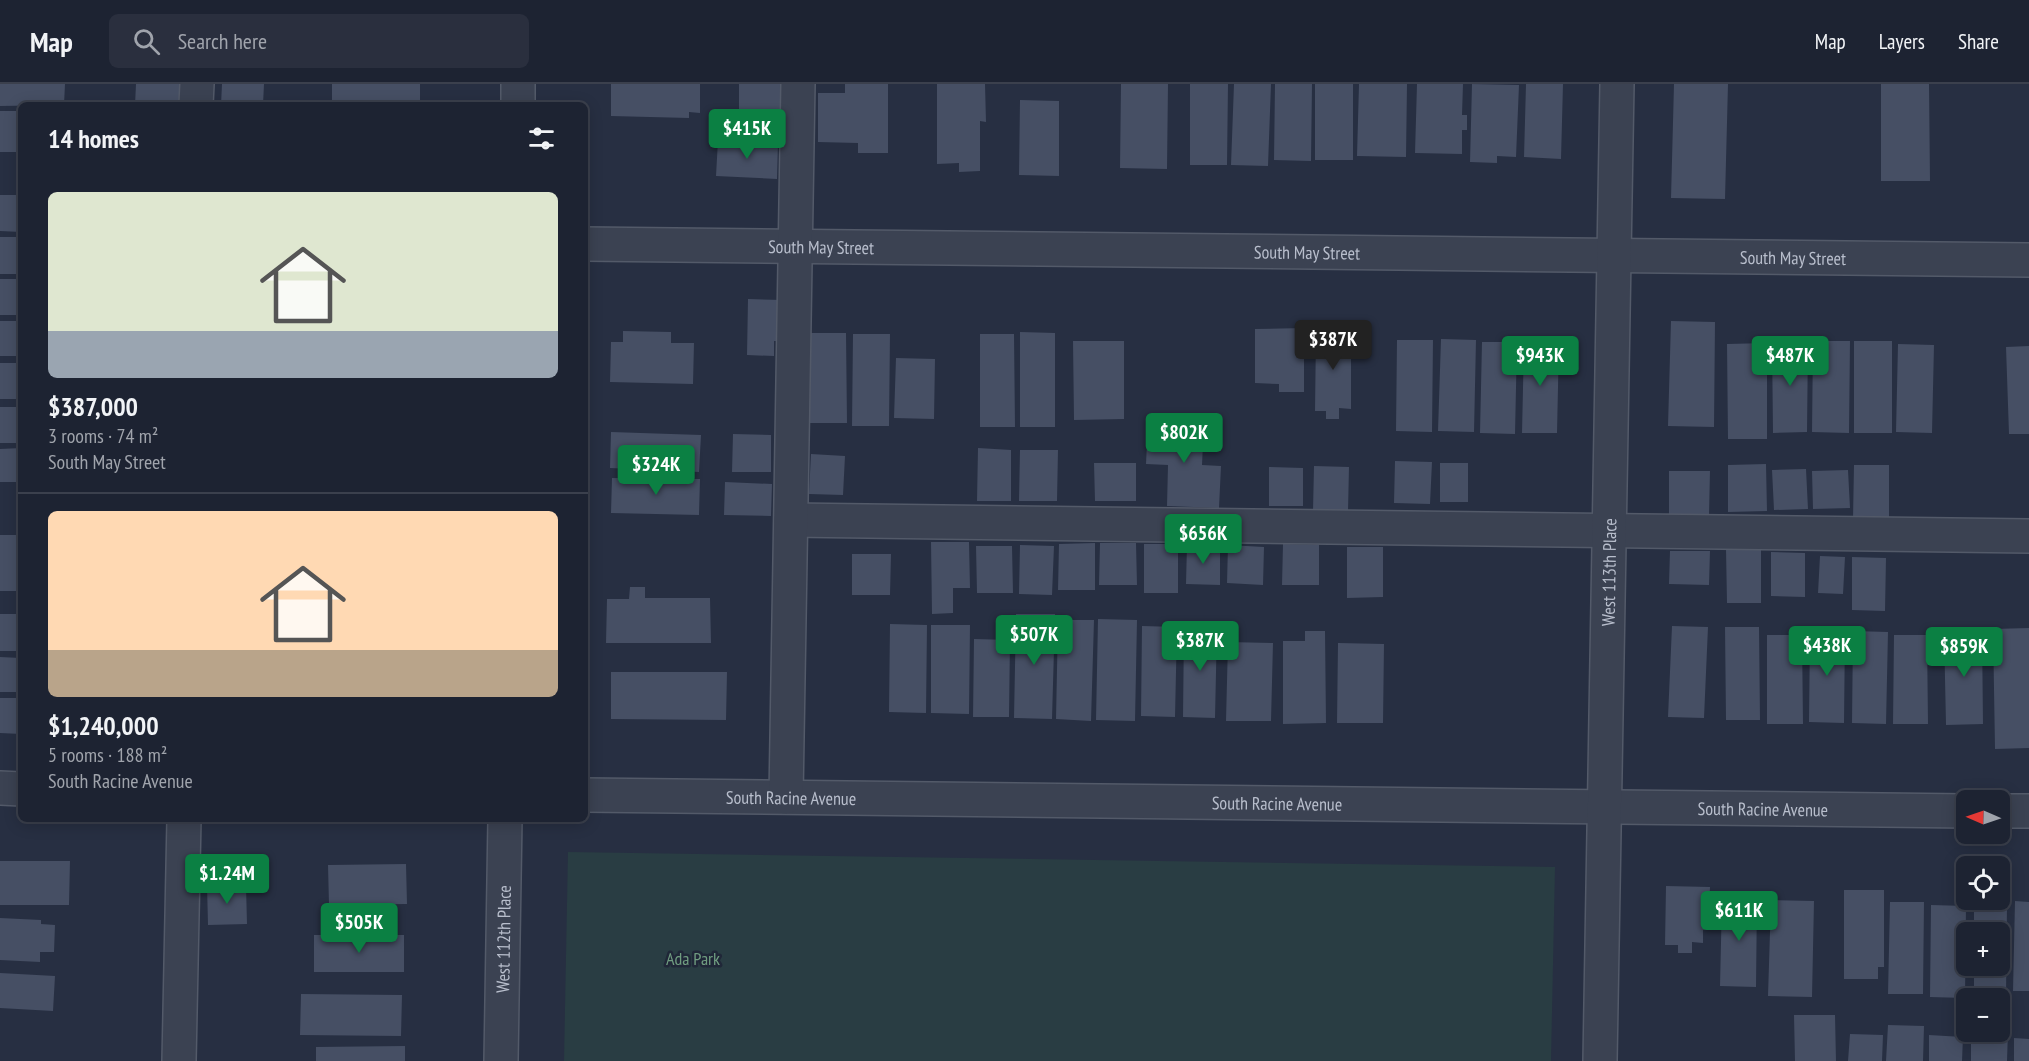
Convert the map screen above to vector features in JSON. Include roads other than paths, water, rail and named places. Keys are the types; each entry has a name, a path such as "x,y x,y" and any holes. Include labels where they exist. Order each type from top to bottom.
{"street":[{"path":"196,102 197,84"},
{"path":"518,84 518,102"},
{"path":"786,797 798,84"},
{"name":"West 113th Place","path":"1600,1061 1617,84"},
{"name":"South May Street","path":"588,244 2029,260"},
{"path":"790,520 2029,536"},
{"path":"0,788 18,789"},
{"name":"South Racine Avenue","path":"588,795 1956,811"},
{"path":"2010,811 2029,811"},
{"path":"179,1061 184,822"},
{"name":"West 112th Place","path":"501,1061 505,822"}],"park label":[{"name":"Ada Park","path":"693,958"}]}
